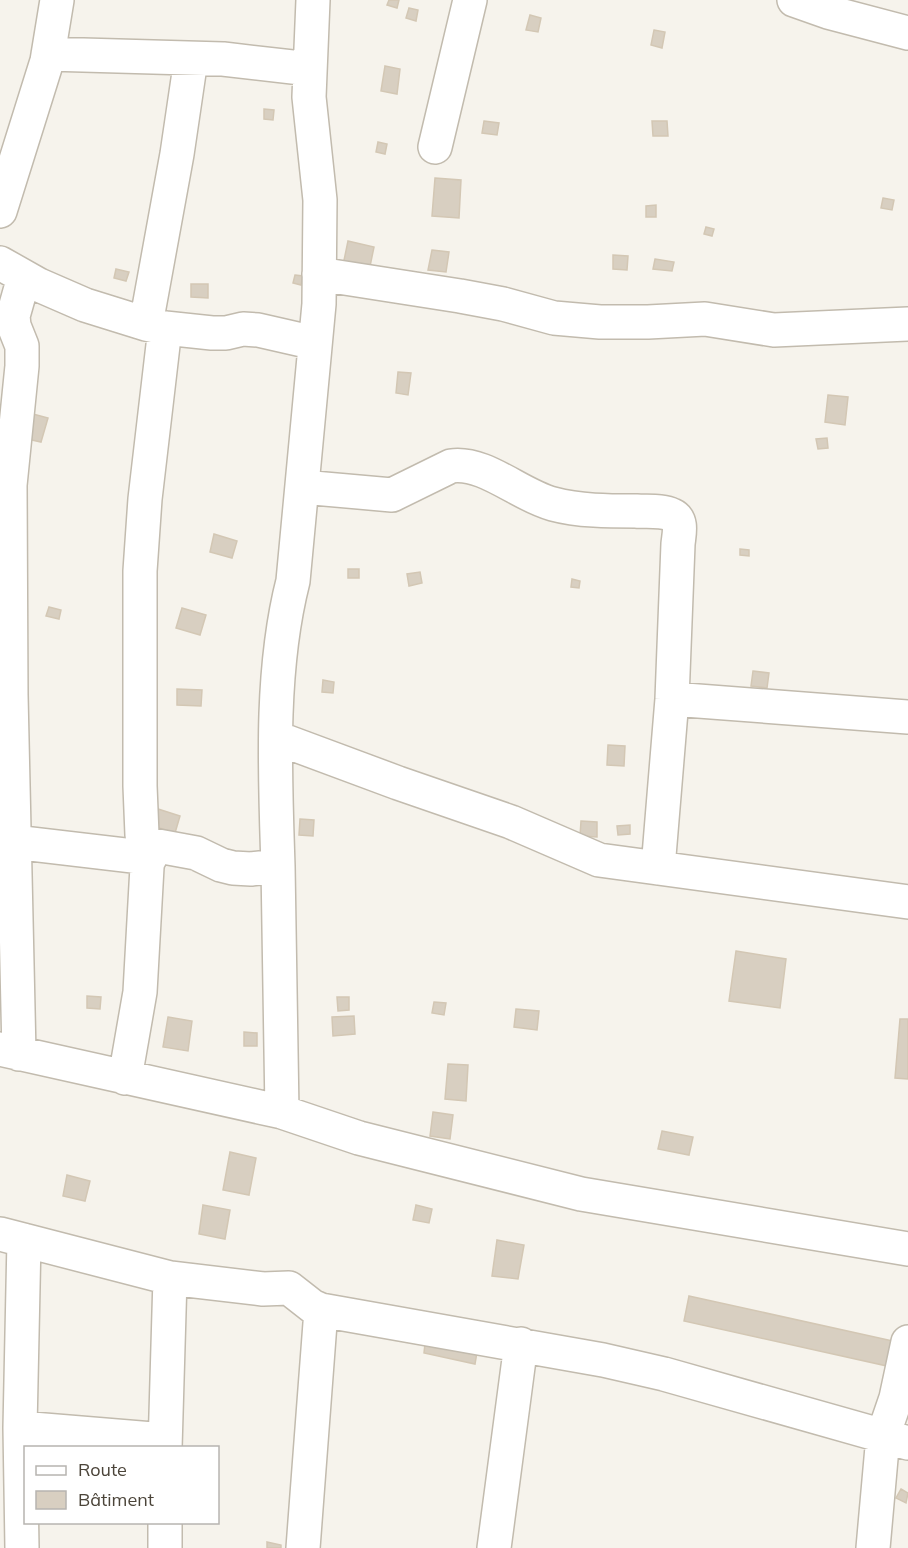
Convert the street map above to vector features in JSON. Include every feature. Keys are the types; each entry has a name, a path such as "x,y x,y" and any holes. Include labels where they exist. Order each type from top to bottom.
{"street":[{"path":"0,211 48,54 57,0"},
{"path":"282,1112 275,787 278,686 284,616 293,580 315,343 319,274 320,200 309,97 314,0"},
{"path":"435,147 470,0"},
{"path":"794,0 828,12 908,33"},
{"path":"48,54 223,59 310,69"},
{"path":"125,1078 140,992 148,851 142,835 140,786 140,571 155,326 191,59"},
{"path":"315,343 243,329 226,333 155,326 85,304 12,270 14,326 22,346 22,366 10,485 14,842 10,1052 282,1112 359,1138 581,1194 908,1249"},
{"path":"319,274 471,298 554,318 600,322 705,319 774,330 822,330 908,324"},
{"path":"302,487 392,495 451,466 461,464 474,467 530,496 554,505 600,510 662,512 678,519 680,527 672,699 658,868"},
{"path":"672,699 908,717"},
{"path":"277,738 511,822 599,860 908,902"},
{"path":"14,842 196,854 233,868 278,866"},
{"path":"22,1548 20,1428 12,1237 170,1278 263,1289 289,1288 312,1306 321,1310 603,1359 896,1439"},
{"path":"20,1428 165,1444 170,1278"},
{"path":"303,1548 321,1310"},
{"path":"873,1548 896,1439 896,1398 908,1342"},
{"path":"494,1548 521,1344"},
{"path":"165,1524 165,1548"}],"building":[{"path":"389,0 399,0 397,8 387,5"},
{"path":"409,8 418,10 416,21 406,18"},
{"path":"530,15 541,18 538,32 526,30"},
{"path":"654,30 665,32 662,48 651,45"},
{"path":"385,66 400,69 397,94 381,91"},
{"path":"264,109 274,110 273,120 264,119"},
{"path":"484,121 499,123 497,135 482,133"},
{"path":"652,121 667,121 668,136 653,136"},
{"path":"378,142 387,144 385,154 376,152"},
{"path":"435,178 461,180 459,218 432,216"},
{"path":"883,198 894,200 892,210 881,208"},
{"path":"656,205 656,217 646,217 646,206"},
{"path":"706,227 714,229 712,236 704,234"},
{"path":"348,241 374,247 368,276 342,270"},
{"path":"432,250 449,252 446,272 428,270"},
{"path":"613,255 628,256 627,270 613,269"},
{"path":"655,259 674,262 672,271 653,269"},
{"path":"116,269 129,272 126,281 114,278"},
{"path":"295,275 303,276 301,285 293,283"},
{"path":"191,284 208,284 208,298 191,297"},
{"path":"398,372 411,373 408,395 396,393"},
{"path":"828,395 848,397 845,425 825,422"},
{"path":"33,414 48,418 41,442 27,439"},
{"path":"827,438 828,448 818,449 816,439"},
{"path":"214,534 237,541 232,558 210,552"},
{"path":"740,549 749,550 749,556 740,555"},
{"path":"348,569 359,569 359,578 348,578"},
{"path":"420,572 422,583 409,586 407,574"},
{"path":"572,579 580,581 579,588 571,587"},
{"path":"49,607 61,610 59,619 46,616"},
{"path":"182,608 206,615 200,635 176,628"},
{"path":"753,671 769,673 767,688 751,686"},
{"path":"323,680 334,682 333,693 322,692"},
{"path":"177,689 202,690 201,706 177,705"},
{"path":"608,745 625,746 624,766 607,765"},
{"path":"155,808 180,816 175,833 150,825"},
{"path":"300,819 314,820 313,836 299,835"},
{"path":"581,821 597,822 597,837 580,836"},
{"path":"630,825 630,834 618,835 617,826"},
{"path":"736,951 786,959 780,1008 729,1001"},
{"path":"87,996 101,997 100,1009 87,1008"},
{"path":"337,997 349,997 349,1010 338,1011"},
{"path":"434,1002 446,1003 444,1015 432,1013"},
{"path":"516,1009 539,1011 537,1030 514,1027"},
{"path":"354,1016 355,1034 333,1036 332,1017"},
{"path":"168,1017 192,1021 188,1051 163,1047"},
{"path":"900,1019 908,1019 908,1079 895,1078"},
{"path":"244,1032 257,1033 257,1046 244,1046"},
{"path":"448,1064 468,1065 466,1101 445,1099"},
{"path":"433,1112 453,1115 450,1139 430,1136"},
{"path":"662,1131 693,1137 689,1155 658,1149"},
{"path":"230,1152 256,1158 249,1195 223,1190"},
{"path":"67,1175 90,1181 85,1201 63,1196"},
{"path":"203,1205 230,1210 225,1239 199,1234"},
{"path":"416,1205 432,1209 429,1223 413,1220"},
{"path":"497,1240 524,1245 518,1279 492,1276"},
{"path":"689,1296 902,1343 896,1368 684,1321"},
{"path":"426,1335 478,1346 475,1364 424,1353"},
{"path":"901,1489 908,1493 906,1503 896,1498"},
{"path":"267,1542 281,1545 281,1548 267,1548"}]}
